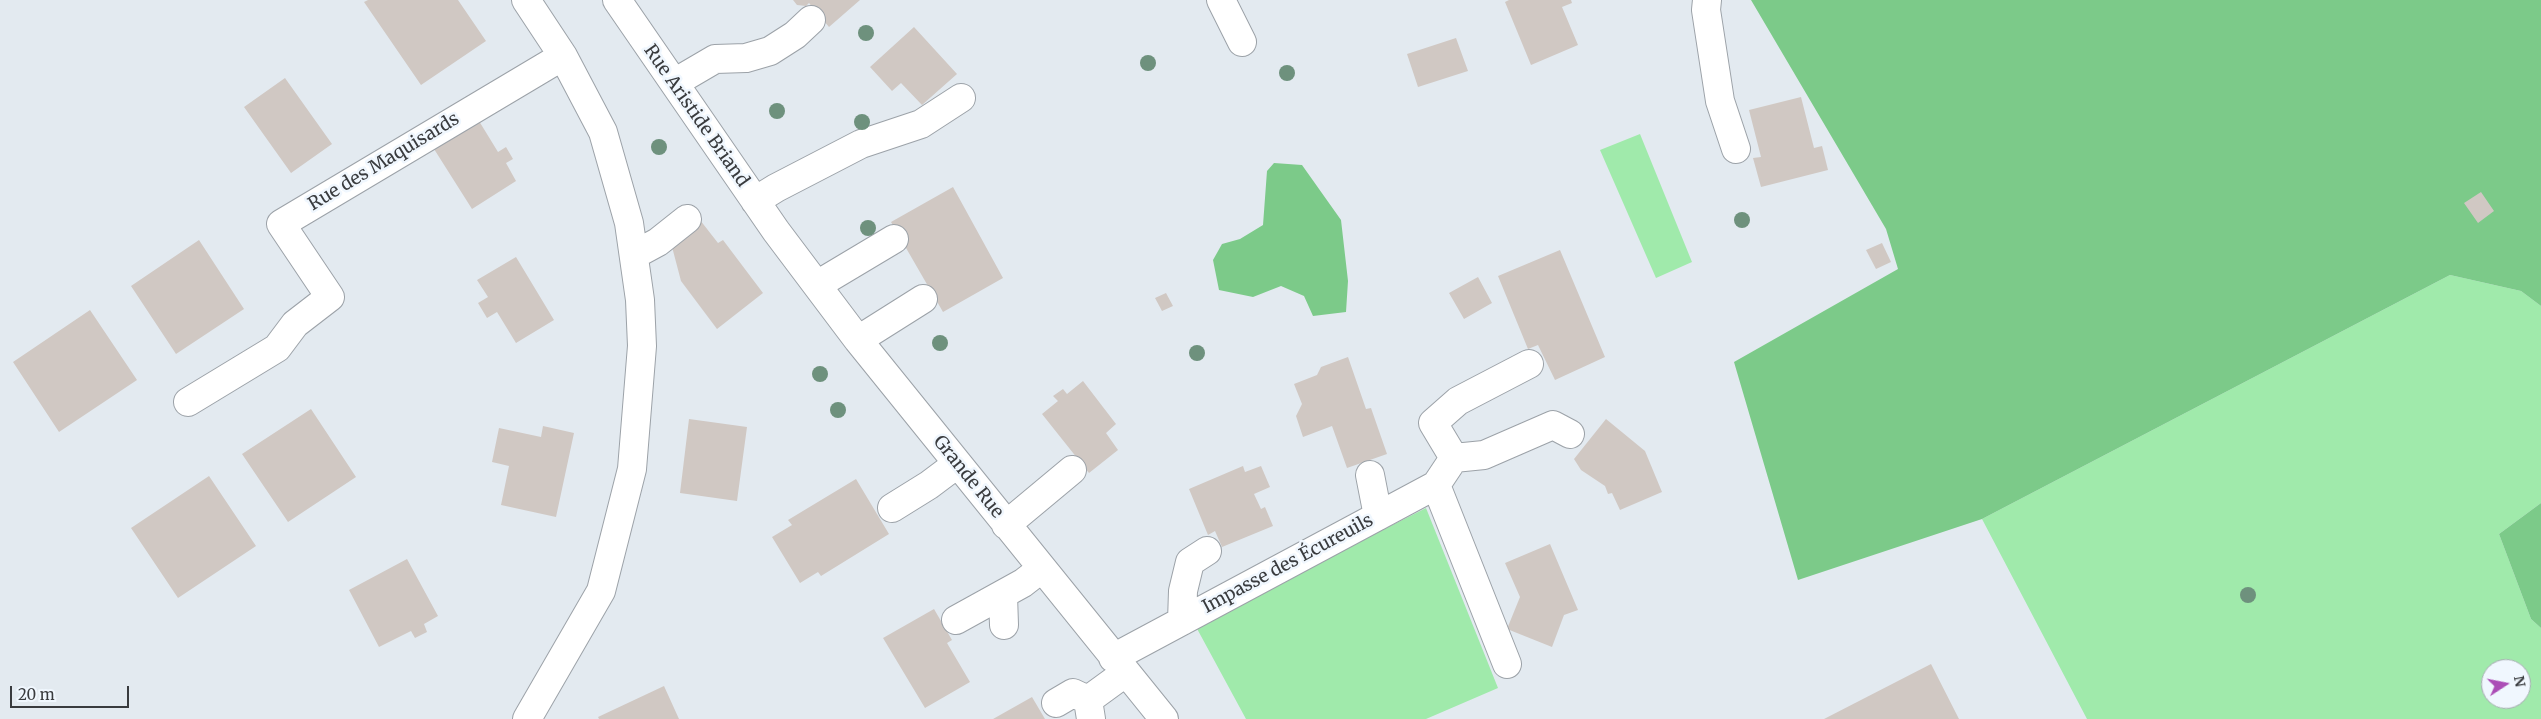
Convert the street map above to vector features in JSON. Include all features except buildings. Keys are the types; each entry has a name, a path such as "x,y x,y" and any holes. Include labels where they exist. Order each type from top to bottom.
{"street":[{"path":"526,0 563,56 603,132 625,207 634,255 640,300 642,346 632,469 601,591 527,719"},
{"name":"Rue Aristide Briand","path":"617,0 776,232"},
{"path":"1221,0 1242,42"},
{"path":"1707,0 1706,10 1720,101 1736,150"},
{"path":"674,82 715,59 746,58 770,51 795,35 811,20"},
{"name":"Rue des Maquisards","path":"188,402 277,348 295,324 330,297 281,224 563,56"},
{"path":"755,201 776,188 861,144 921,124 961,98"},
{"path":"634,255 658,242 687,219"},
{"name":"Grande Rue","path":"776,232 858,340 1006,526 1164,719"},
{"path":"817,285 894,238"},
{"path":"858,340 923,298"},
{"path":"1529,364 1458,401 1433,422 1454,458 1484,455 1553,426 1570,434"},
{"name":"Impasse des Écureuils","path":"1089,710 1119,666 1182,621 1436,486 1454,458"},
{"path":"892,508 929,485 957,464"},
{"path":"1006,526 1072,470"},
{"path":"1370,475 1378,516"},
{"path":"1436,486 1507,664"},
{"path":"1182,621 1183,591 1190,562 1207,551"},
{"path":"956,620 1003,595 1041,569"},
{"path":"1003,595 1004,625"},
{"path":"1056,703 1073,693 1089,710"}],"green space":[{"path":"1751,0 2541,0 2541,306 2521,291 2450,275 1982,519 1798,580 1734,362 1898,269 1886,229"},
{"path":"1640,134 1692,262 1656,278 1600,150"},
{"path":"1274,163 1302,165 1341,220 1348,281 1346,312 1313,316 1304,296 1281,286 1253,297 1219,290 1213,260 1222,244 1240,239 1263,225 1267,171"},
{"path":"2450,275 2521,291 2541,306 2541,503 2499,534 2531,619 2541,628 2541,719 2087,719 1982,519"},
{"path":"2541,503 2541,628 2531,619 2499,534"},
{"path":"1426,508 1498,688 1426,719 1246,719 1195,625"}]}
